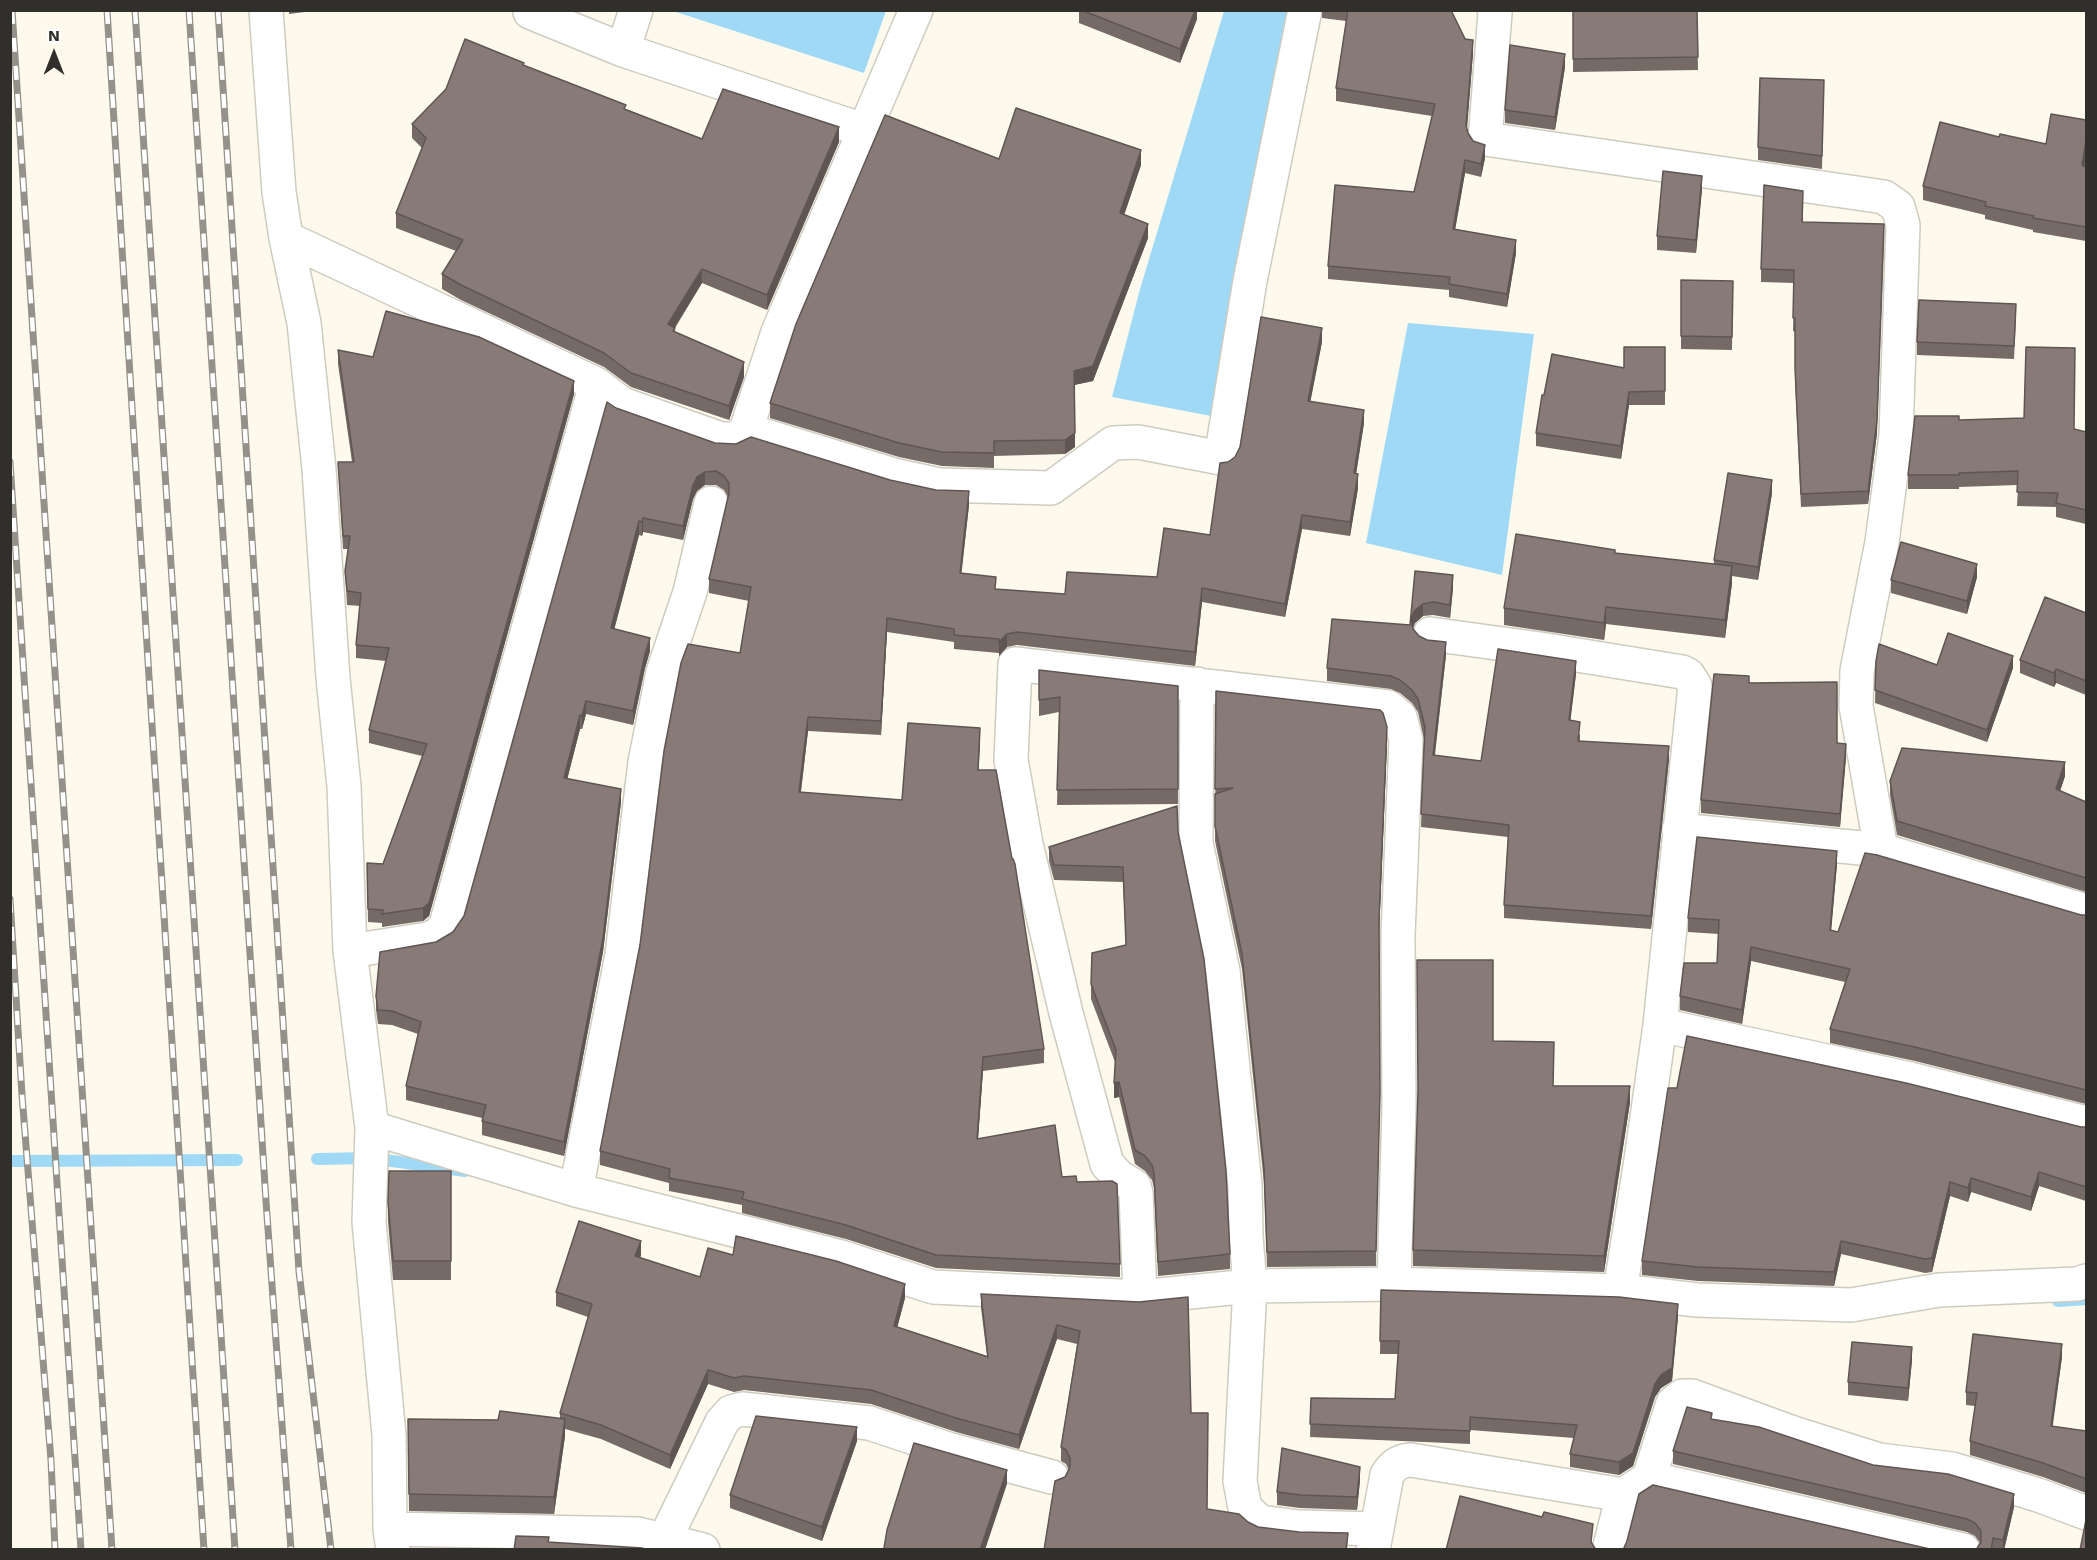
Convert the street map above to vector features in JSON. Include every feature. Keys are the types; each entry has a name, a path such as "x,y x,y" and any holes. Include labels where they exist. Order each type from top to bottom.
{"street":[{"path":"266,10 279,192 304,323 319,469 333,678 344,786 350,951 372,1128 369,1222 389,1435 392,1539 638,1534 664,1544 703,1550"},
{"path":"623,50 636,10"},
{"path":"286,238 596,384 622,404 721,439 736,439 746,430 778,332 916,10"},
{"path":"746,430 894,475 940,485 1051,488 1113,443 1137,442 1221,458 1250,281 1305,10"},
{"path":"1494,10 1485,139 1884,197 1898,207 1903,225 1896,435 1882,542 1857,671 1856,694 1856,706 1881,850"},
{"path":"530,12 623,50 863,130"},
{"path":"350,951 428,939 440,933 446,925 596,384"},
{"path":"576,1190 622,955 645,762 663,672 690,592 711,503"},
{"path":"1430,634 1668,670 1688,675 1695,686 1660,1025 1620,1291"},
{"path":"1140,1297 1136,1193 1134,1186 1118,1176 1107,1164 1066,1013 1026,844 1011,760 1015,664 1388,707 1400,717 1406,740 1398,935 1400,1107 1394,1284"},
{"path":"1197,684 1196,843 1223,971 1245,1185 1250,1286 1240,1481 1245,1508 1260,1522 1375,1539 1387,1475 1400,1461 1411,1460 1636,1486 1963,1550"},
{"path":"1680,830 1881,850 2086,910"},
{"path":"1660,1025 1910,1079 2086,1123"},
{"path":"372,1128 576,1190 841,1257 933,1287 1140,1297 1250,1286 1394,1284 1620,1291 1697,1300 1851,1305 1939,1290 2077,1284 2086,1281"},
{"path":"1609,1550 1673,1403 1682,1396 1692,1396 1794,1433 1879,1460 1952,1469 2038,1495 2086,1513"},
{"path":"664,1544 722,1422 731,1412 742,1409 869,1424 951,1450 1052,1477"}],"water":[{"path":"673,11 886,11 864,73"},
{"path":"1224,11 1292,11 1274,90 1211,416 1112,397 1140,289"},
{"path":"1408,323 1534,334 1502,575 1366,543"}],"building":[{"path":"1081,10 1195,10 1180,49"},
{"path":"1348,10 1451,10 1465,39 1473,40 1466,125 1473,141 1485,145 1481,164 1465,160 1453,229 1516,240 1507,294 1449,284 1450,277 1328,266 1335,185 1414,192 1435,104 1336,88"},
{"path":"1697,10 1698,57 1573,59 1573,11"},
{"path":"465,39 524,63 523,65 626,105 624,109 702,139 723,89 839,127 767,295 702,269 668,324 675,328 673,331 744,362 729,406 631,373 604,353 442,274 463,240 396,213 426,138 412,124 446,89"},
{"path":"1510,45 1565,54 1555,117 1505,110"},
{"path":"1760,78 1824,80 1822,156 1758,147"},
{"path":"1016,108 1141,150 1120,213 1148,224 1093,366 1074,371 1075,433 1065,440 994,441 994,453 942,452 899,443 770,403 796,324 885,115 999,159"},
{"path":"2051,114 2086,120 2086,141 2082,165 2086,167 2086,227 2033,218 2034,216 1985,206 1986,202 1923,186 1940,122 1999,137 2000,134 2046,144"},
{"path":"1663,171 1702,176 1696,240 1657,236"},
{"path":"1764,185 1803,191 1802,222 1884,224 1877,420 1868,491 1801,494 1795,318 1793,318 1794,270 1761,269"},
{"path":"1681,280 1733,281 1732,337 1681,336"},
{"path":"1919,300 2016,304 2014,346 1917,342"},
{"path":"386,311 479,337 574,381 429,903 423,908 382,914 383,910 368,909 367,863 383,864 427,744 369,730 389,648 356,645 361,593 347,591 345,571 350,536 343,536 338,462 354,462 338,350 373,357"},
{"path":"1261,317 1322,328 1308,401 1364,410 1354,473 1358,474 1350,522 1302,515 1285,604 1202,588 1195,652 1017,632 1007,634 999,642 999,639 954,635 954,629 887,618 881,721 808,717 799,792 902,800 908,723 980,728 978,770 996,770 1012,859 1015,864 1044,1049 983,1057 977,1139 1055,1125 1062,1177 1076,1176 1077,1182 1112,1181 1117,1184 1120,1264 936,1255 846,1225 742,1199 744,1192 669,1178 670,1169 600,1151 640,945 664,751 681,663 688,644 740,653 751,587 709,579 729,493 729,483 716,471 705,472 697,477 683,526 643,518 642,522 639,521 611,628 650,638 633,711 586,701 582,716 580,715 564,778 621,789 603,938 564,1142 482,1121 486,1105 406,1086 421,1022 392,1011 378,1010 376,996 380,952 436,942 453,932 464,916 607,402 616,408 715,443 736,444 751,437 890,480 936,490 969,491 960,573 996,577 995,589 1065,594 1067,572 1157,577 1164,528 1210,535 1220,463 1228,462 1235,457 1240,447"},
{"path":"1624,347 1665,347 1665,391 1629,392 1621,446 1536,433 1552,354 1624,368"},
{"path":"2026,347 2075,348 2074,429 2086,432 2086,510 2056,503 2058,493 2017,492 2018,471 1959,473 1959,475 1908,475 1915,416 1959,416 1959,420 2024,418"},
{"path":"1728,473 1772,480 1758,567 1714,560"},
{"path":"1516,534 1615,550 1615,553 1732,566 1725,620 1606,607 1604,623 1504,608"},
{"path":"1901,542 1977,564 1967,601 1891,580"},
{"path":"1415,571 1453,575 1450,605 1433,602 1423,604 1415,610 1411,619 1413,629 1419,636 1427,640 1446,642 1433,755 1481,761 1498,649 1576,661 1569,720 1580,722 1578,741 1669,746 1651,916 1504,905 1509,825 1421,814 1425,727 1418,699 1412,690 1391,676 1327,668 1332,619 1410,625"},
{"path":"2045,597 2086,613 2086,681 2056,669 2054,673 2020,660"},
{"path":"1948,633 2013,656 1987,730 1875,690 1879,644 1937,665"},
{"path":"1039,670 1178,686 1178,789 1057,790 1060,697 1039,700"},
{"path":"1714,674 1749,676 1749,683 1837,682 1837,743 1846,744 1840,814 1701,800"},
{"path":"1216,691 1380,710 1387,727 1379,919 1380,1092 1376,1251 1267,1252 1264,1168 1242,954 1215,826 1215,794 1233,788 1215,789"},
{"path":"1902,748 2065,762 2056,789 2086,802 2086,878 1897,821 1890,781"},
{"path":"1177,806 1178,832 1204,959 1226,1171 1230,1254 1158,1262 1154,1173 1152,1165 1145,1156 1135,1150 1119,1082 1114,1083 1116,1050 1091,984 1092,953 1126,945 1123,867 1054,865 1049,847"},
{"path":"1697,837 1837,851 1830,930 1838,932 1865,853 2086,915 2086,1090 1915,1047 1830,1029 1850,969 1751,947 1742,1010 1680,996 1684,963 1717,963 1719,920 1688,918"},
{"path":"1417,960 1493,960 1493,1041 1554,1042 1553,1086 1630,1086 1604,1256 1413,1250 1418,1091"},
{"path":"1687,1036 1906,1083 2086,1127 2086,1187 2039,1172 2031,1197 1971,1178 1968,1188 1950,1182 1932,1258 1925,1259 1841,1241 1834,1272 1698,1267 1642,1261 1668,1088 1677,1088"},
{"path":"389,1171 451,1171 451,1261 393,1261 388,1202"},
{"path":"579,1221 641,1241 635,1256 700,1277 708,1248 733,1255 736,1236 836,1261 905,1284 894,1326 988,1357 981,1294 1139,1302 1188,1297 1191,1413 1208,1413 1207,1509 1239,1514 1258,1527 1299,1532 1348,1533 1346,1550 1044,1550 1055,1481 1065,1477 1070,1467 1070,1458 1066,1450 1061,1447 1080,1331 1057,1325 1019,1435 956,1418 871,1390 744,1376 734,1378 708,1370 670,1455 601,1425 560,1413 592,1304 556,1292"},
{"path":"1381,1290 1619,1297 1678,1304 1672,1368 1661,1375 1655,1384 1633,1453 1619,1462 1570,1454 1577,1425 1470,1417 1470,1431 1310,1424 1311,1398 1395,1399 1399,1341 1380,1341"},
{"path":"1973,1334 2062,1344 2051,1426 2086,1431 2086,1479 2043,1463 1970,1441 1977,1393 1966,1392"},
{"path":"1852,1342 1912,1347 1908,1388 1848,1382"},
{"path":"1687,1407 1712,1413 1711,1419 1759,1427 1873,1465 1948,1474 2014,1494 2003,1540 1993,1538 1991,1550 1976,1550 1981,1542 1981,1531 1975,1523 1967,1519 1673,1451"},
{"path":"500,1411 565,1419 554,1497 409,1494 408,1419 498,1420"},
{"path":"756,1416 857,1427 822,1527 730,1495"},
{"path":"914,1443 1007,1470 980,1550 888,1550 884,1548 887,1530"},
{"path":"1282,1448 1360,1467 1357,1497 1277,1492"},
{"path":"1653,1485 1934,1550 1623,1550 1639,1494"},
{"path":"1460,1496 1542,1517 1544,1512 1593,1524 1591,1542 1596,1550 1446,1550"},
{"path":"2086,1520 2086,1550 2080,1550"},
{"path":"516,1536 549,1537 548,1542 647,1550 514,1550"}],"waterway":[{"path":"317,1159 370,1158 465,1171"},
{"path":"10,1161 237,1160"},
{"path":"2058,1301 2086,1299"}],"railway":[{"path":"12,10 112,1550"},
{"path":"107,10 204,1550"},
{"path":"135,10 235,1550"},
{"path":"189,10 266,1201 291,1550"},
{"path":"218,10 299,1271 331,1550"},
{"path":"10,462 81,1550"},
{"path":"10,899 22,1095 51,1460 55,1550"}]}
